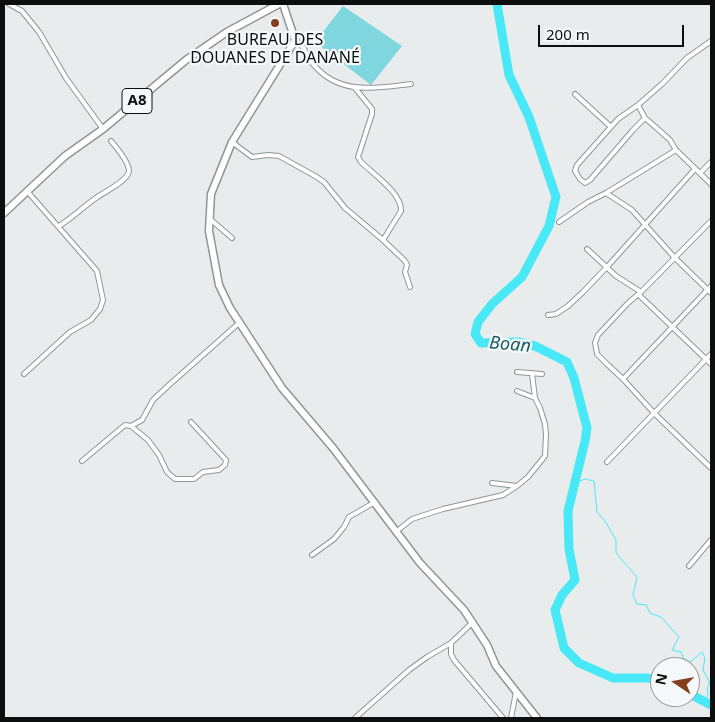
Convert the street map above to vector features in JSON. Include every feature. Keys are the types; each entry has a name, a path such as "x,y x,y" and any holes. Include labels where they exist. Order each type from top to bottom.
{"main road":[{"name":"A8","path":"4,213 65,156 103,129 186,60 227,32 281,4"},
{"path":"281,4 295,40 232,142 211,194 208,218 212,254 219,285 240,323 288,396 333,448 420,563 464,610 473,622 496,666 537,718"}],"street":[{"path":"9,4 22,11 40,32 66,78 103,129"},
{"path":"295,40 300,43 311,62 320,71 339,84 355,88 378,88 411,84"},
{"path":"645,118 590,180 585,183 580,179 576,174 575,168 618,119 662,84 687,58 711,41"},
{"path":"355,88 372,109 358,157 396,195 401,206 401,211 383,240"},
{"path":"575,94 611,128"},
{"path":"638,105 645,118 670,140 676,150 711,184"},
{"path":"59,226 128,175 127,165 111,141"},
{"path":"232,142 252,157 268,154 279,156 324,182 345,208 406,261 405,272 410,287"},
{"path":"559,222 588,202 676,150"},
{"path":"700,173 711,162"},
{"path":"548,315 556,314 568,306 607,267 695,169"},
{"path":"24,374 70,332 91,320 100,309 103,300 97,271 27,191"},
{"path":"606,193 632,210 675,258 709,291"},
{"path":"208,218 232,238"},
{"path":"711,221 628,303 598,335 596,343 597,354 654,413 711,466"},
{"path":"587,248 616,276 640,293 711,364"},
{"path":"623,379 671,326 709,291 711,286"},
{"path":"131,426 145,418 153,400 169,384 240,323"},
{"path":"607,462 711,354"},
{"path":"517,372 542,374"},
{"path":"397,531 412,519 443,509 503,495 525,480 545,456 545,424 535,398 532,374"},
{"path":"517,391 535,398"},
{"path":"82,461 125,425 131,426 148,440 159,455 170,476 175,479 192,479 209,470 219,470 225,465 226,460 191,422"},
{"path":"492,483 517,486"},
{"path":"312,555 334,539 344,527 349,516 375,502"},
{"path":"689,566 711,540"},
{"path":"355,718 409,670 451,643 473,622"},
{"path":"451,643 450,654 454,660 503,718"},
{"path":"511,718 516,692"}],"shaded area":[{"path":"343,6 402,46 371,85 315,42"}],"waterway":[{"name":"Boan","path":"497,4 509,75 529,117 556,197 549,226 522,277 492,304 478,322 475,334 481,343 518,342 535,346 567,362 574,378 587,428 568,511 569,549 575,580 562,595 555,610 564,648 579,663 613,678 650,678"},
{"path":"575,483 585,479 594,481 597,512 605,521 616,540 616,553 637,577 633,595 637,604 646,605 650,613 661,617 679,637 672,650 681,652 684,659 690,662 702,652 705,658 703,670 710,683 707,688 706,702"},
{"name":"Boan","path":"700,699 711,705"}],"place":[{"name":"BUREAU DES DOUANES DE DANANÉ","path":"275,23"}]}
